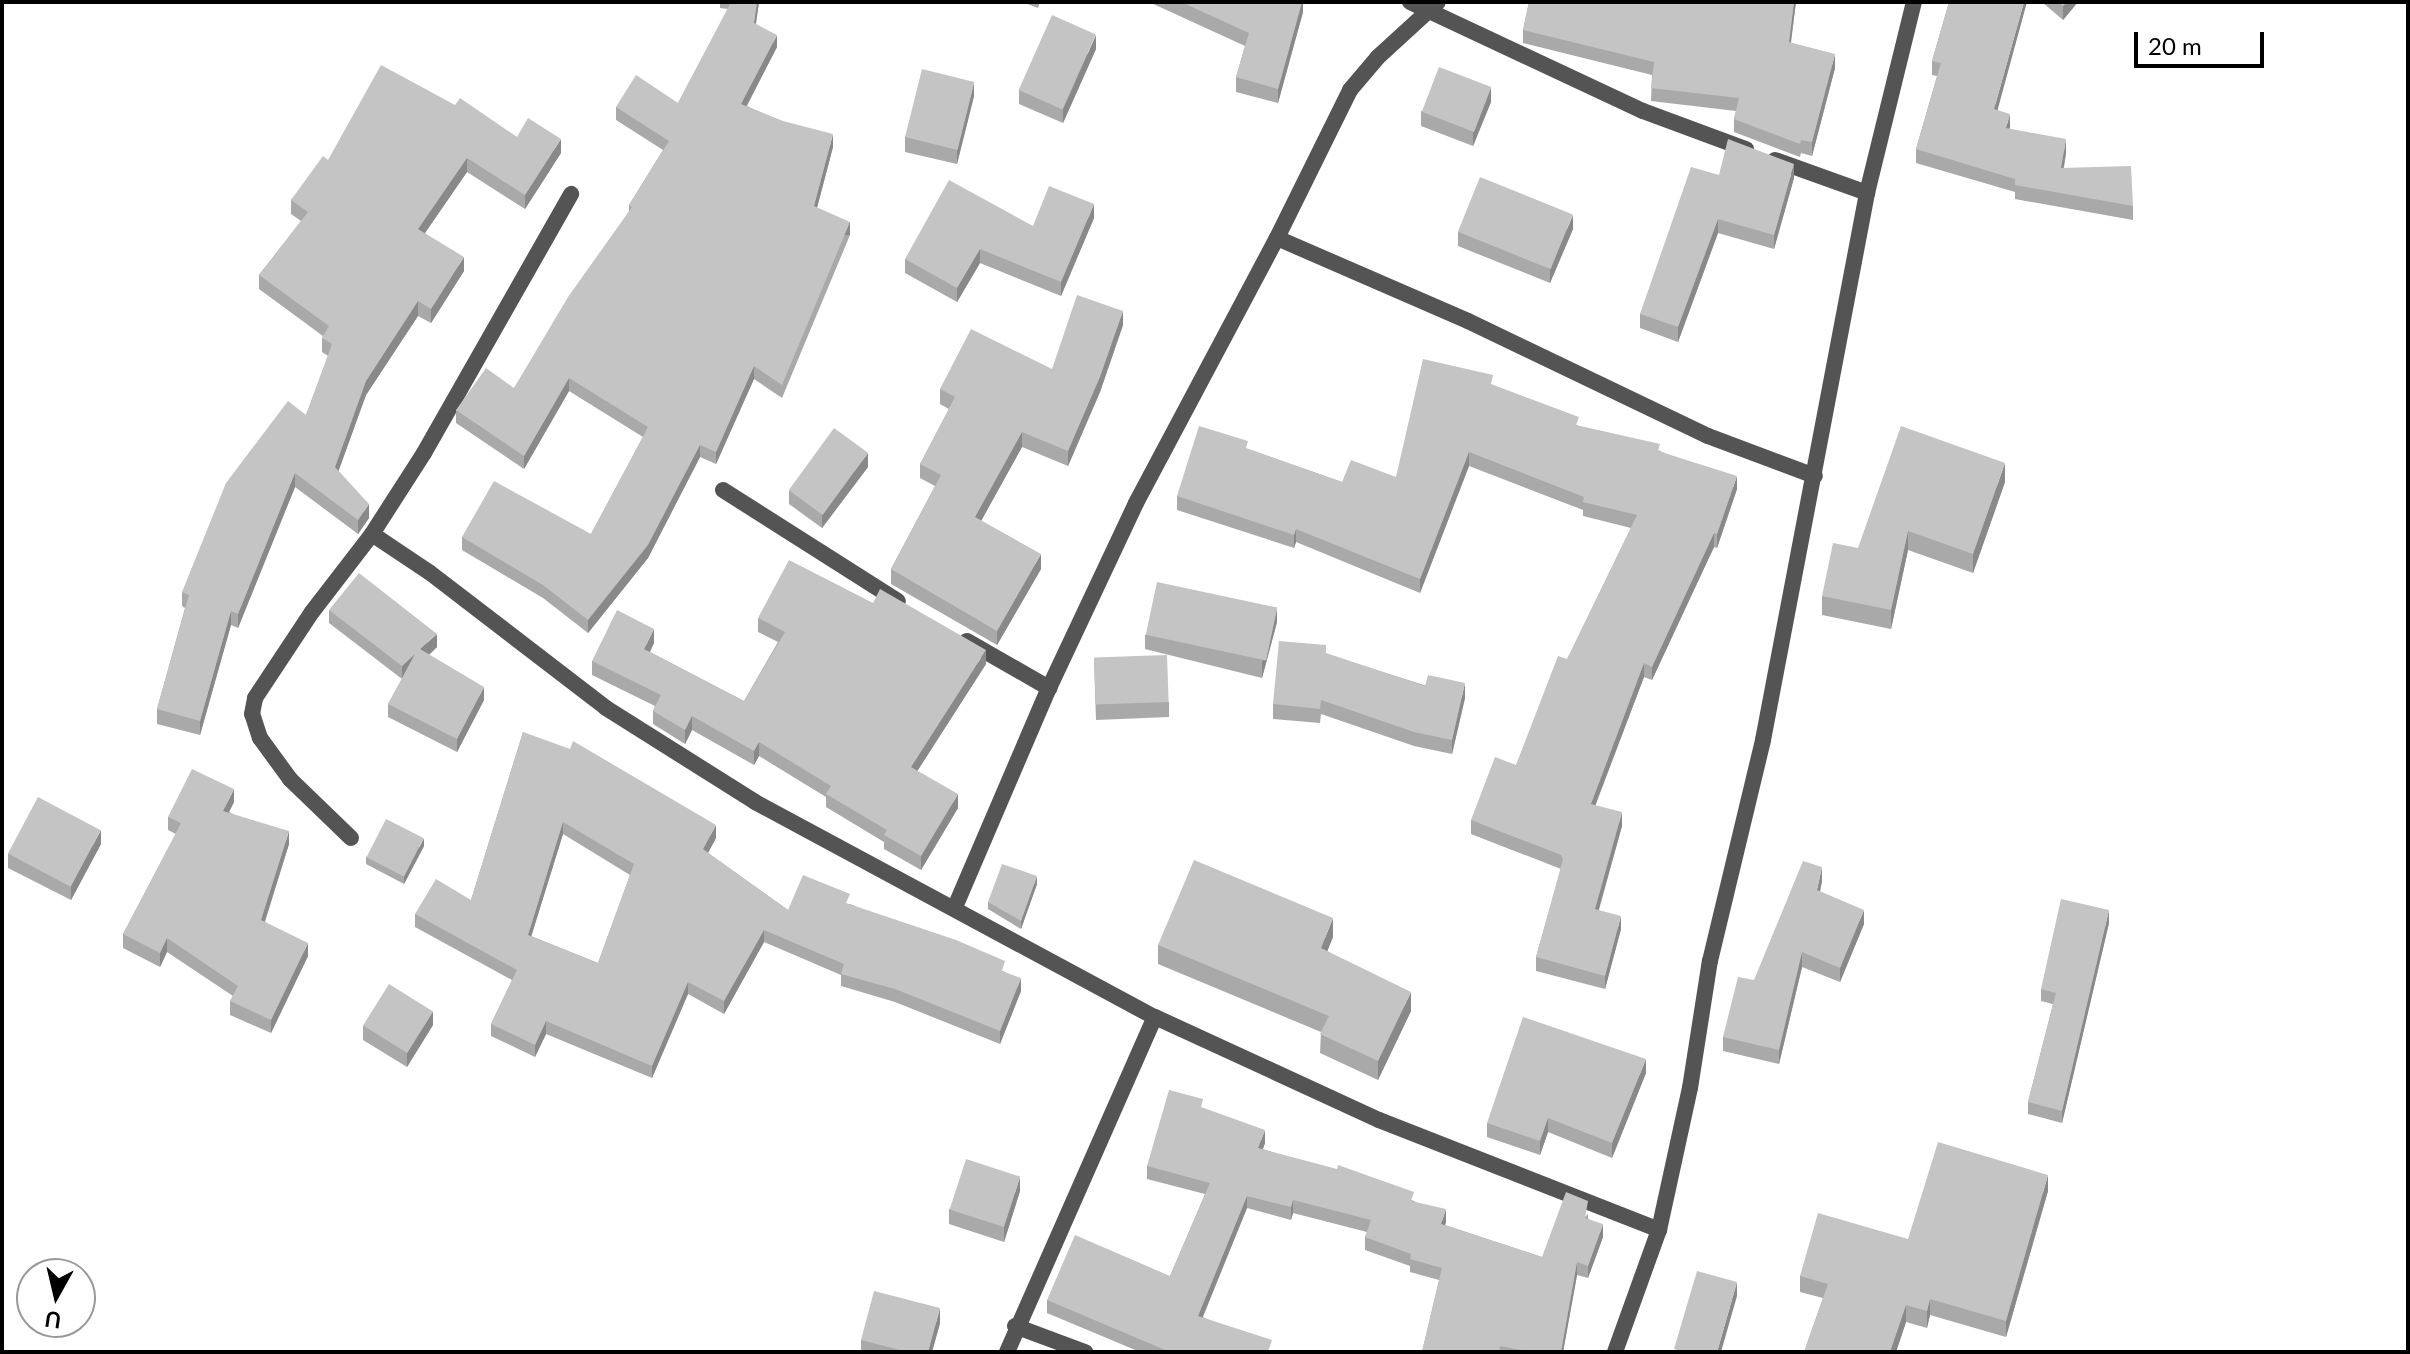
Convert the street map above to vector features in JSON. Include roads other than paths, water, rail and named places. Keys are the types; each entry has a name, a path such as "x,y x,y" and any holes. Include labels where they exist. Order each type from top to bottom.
{"street":[{"path":"1410,2 1433,7 1643,111 1867,193"},
{"path":"1615,1352 1659,1230 1690,1088 1710,961 1763,740 1867,193 1914,2"},
{"path":"955,907 1049,688 1136,503 1277,238 1350,90 1378,57 1433,7"},
{"path":"351,838 290,779 260,738 252,714 255,698 312,612 372,534 424,453 571,194"},
{"path":"1277,238 1468,321 1708,436 1815,476"},
{"path":"723,490 915,611"},
{"path":"372,534 429,572 606,708 755,802 1155,1017 1379,1120 1659,1230"},
{"path":"955,634 1049,688"},
{"path":"1007,1352 1015,1326 1155,1017"},
{"path":"1015,1326 1085,1352"}]}
